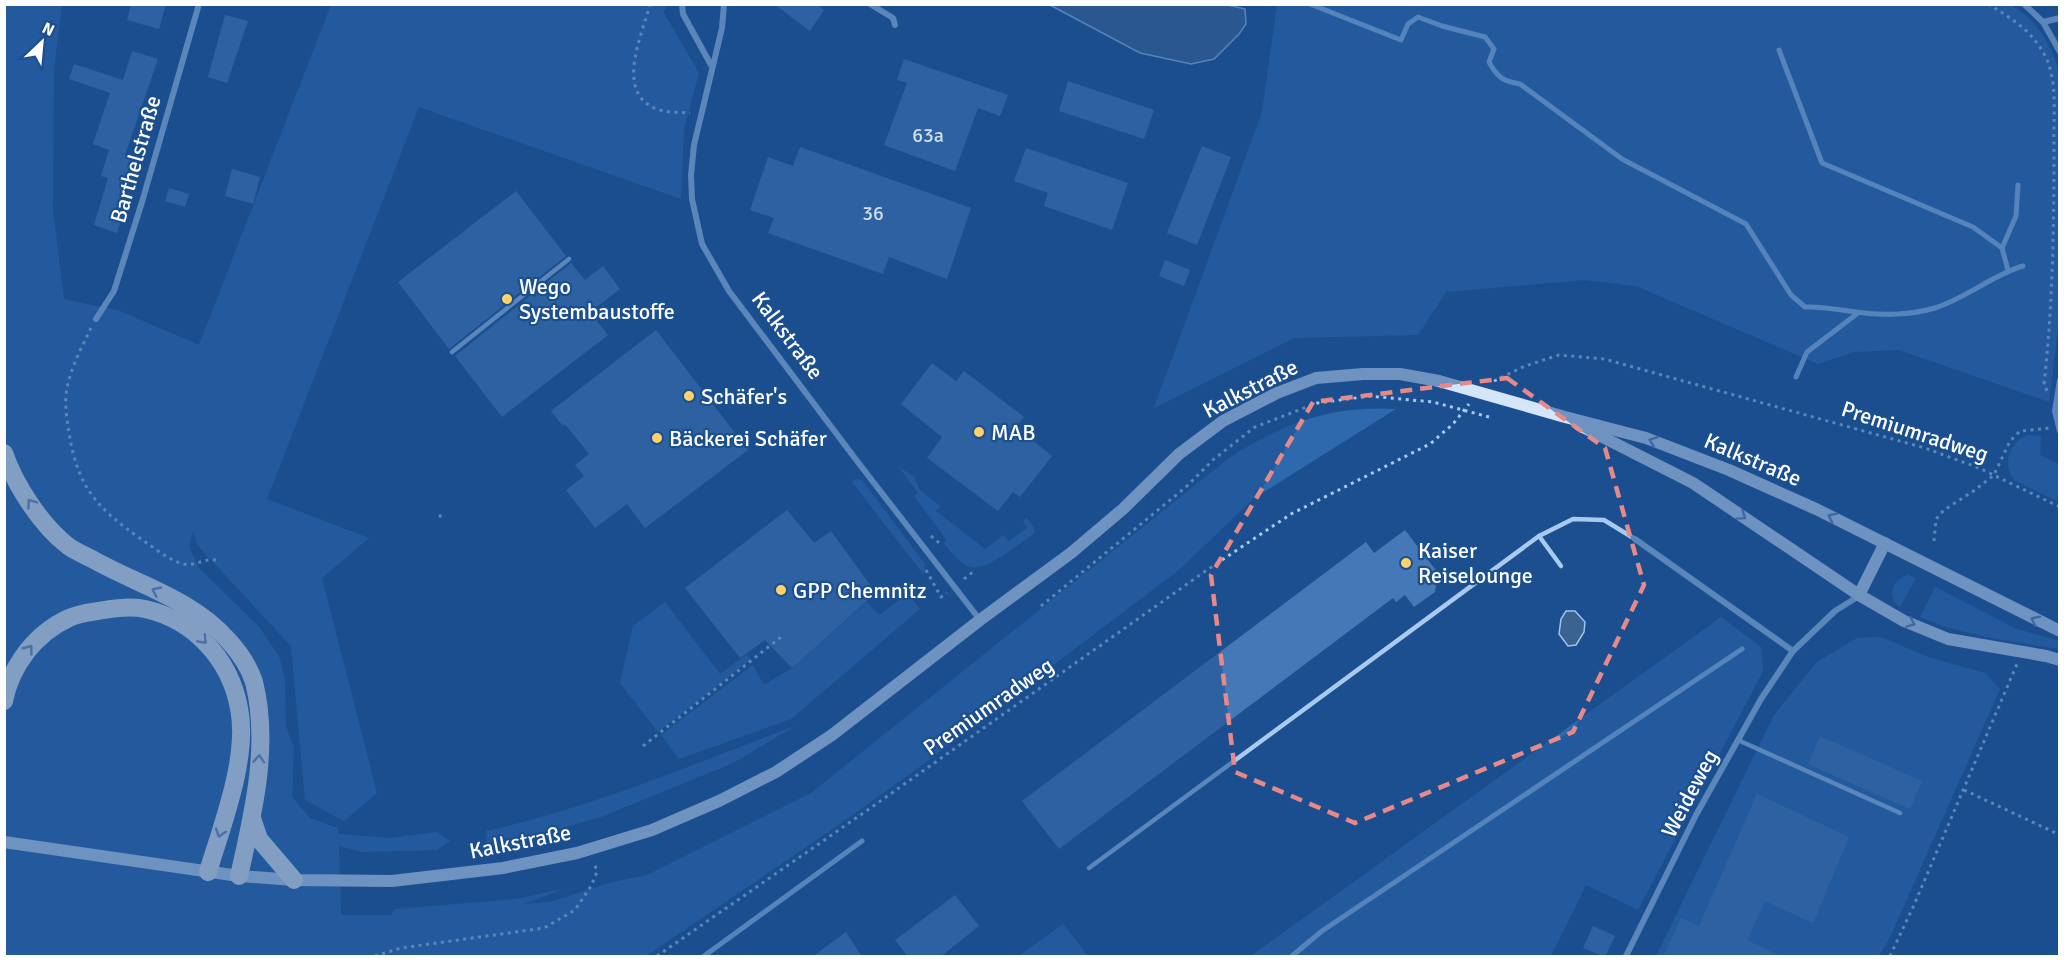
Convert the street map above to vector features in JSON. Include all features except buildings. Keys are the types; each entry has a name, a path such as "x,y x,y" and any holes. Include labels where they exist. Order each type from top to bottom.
{"highway":[{"path":"4,453 18,485 42,519 68,546 106,568 196,611 212,623 242,655 253,681 261,729 251,818 239,876"},
{"path":"4,701 7,687 19,662 36,640 70,617 110,609 142,608 169,617 196,633 209,646 232,683 240,709 242,733 227,812 208,872"},
{"path":"251,818 259,839 294,880"}],"main road":[{"name":"Kalkstraße","path":"4,843 239,876 294,880 392,881 503,868 591,848 652,830 719,801 776,772 832,735 980,620 1071,553 1123,509 1179,454 1223,421 1277,393 1316,378 1400,374 1439,381 1646,438 1729,470 1816,509 2060,632"},
{"name":"Kalkstraße","path":"1564,417 1693,483 1859,595 1904,621 1948,639 2060,660"},
{"path":"1859,595 1885,543"}],"street":[{"name":"Barthelstraße","path":"96,319 114,291 199,4"},
{"path":"682,4 683,14 712,65"},
{"name":"Kalkstraße","path":"724,4 722,28 694,144 691,176 692,200 702,244 729,291 980,620"},
{"path":"870,4 893,18 895,25"},
{"path":"2024,4 2043,22 2060,52"},
{"path":"2043,22 2060,18"},
{"path":"2059,429 2055,411 2060,380"},
{"path":"1635,538 1793,651"},
{"name":"Weideweg","path":"1626,957 1696,815 1738,740 1793,651 1835,611 1859,595"}],"lane":[{"path":"452,352 568,259"},
{"path":"1089,868 1539,536 1573,519 1583,519 1604,520 1635,538"},
{"path":"1539,536 1561,566"},
{"path":"1738,740 1900,813"}],"path":[{"path":"650,4 633,68 635,90 646,104 659,110 701,114"},
{"path":"1988,4 2018,22 2033,38 2047,61 2053,87 2055,244 2044,384 2055,411"},
{"path":"96,319 77,357 67,388 66,413 73,456 83,484 100,507 127,529 181,564 193,566 211,559 216,560"},
{"path":"1041,606 1186,488 1215,459 1255,427 1317,403 1369,396 1433,402 1489,417"},
{"name":"Premiumradweg","path":"1755,399 1934,451 1994,475 2060,507"},
{"path":"1934,541 1936,519 1944,510 1994,475 2010,441 2020,431 2059,429"},
{"name":"Premiumradweg","path":"657,957 1208,570 1291,514 1342,487"},
{"path":"439,517 444,513"},
{"path":"643,746 781,637"},
{"path":"1890,957 2017,664"},
{"path":"1964,790 2060,835"},
{"path":"375,957 401,948 544,928 575,910 591,886 597,872 591,848"}],"highlighted area":[{"path":"1507,378 1605,448 1644,585 1573,732 1355,823 1235,772 1211,575 1313,402"}],"shaded area":[{"path":"5,5 62,5 54,68 53,211 64,299 120,311 199,345 331,5 666,5 664,13 699,73 684,129 681,199 419,107 267,499 369,538 322,578 377,793 344,821 305,800 291,646 198,546 193,531 189,546 199,568 259,627 279,656 285,680 286,727 294,747 292,797 310,818 338,828 338,834 390,838 437,832 450,841 437,850 362,852 339,846 341,915 391,915 395,909 516,899 563,889 524,904 550,902 609,883 647,875 811,793 1229,458 1269,435 1308,419 1350,410 1396,409 1253,499 1180,569 918,768 646,956 5,956"},
{"path":"1050,5 1228,5 1245,9 1246,24 1214,59 1191,64 1140,53"},
{"path":"1277,5 2011,5 2028,18 2042,34 2048,43 2059,73 2059,320 2049,402 1899,350 1854,352 1818,364 1636,286 1584,280 1446,292 1418,335 1294,338 1154,408 1262,112"},
{"path":"2028,435 2041,436 2040,455 2059,464 2059,502 2014,480 2010,473 2009,454 2021,438"},
{"path":"899,467 914,477 920,490 940,506 936,511 985,549 1004,535 1008,541 1027,528 1023,521 1027,518 1034,528 1034,534 994,561 970,567 959,560 944,544 946,539 914,496 918,493"},
{"path":"856,479 862,480 925,564 924,575 852,482"},
{"path":"1908,575 1916,578 1900,607 1893,598 1893,589 1902,577"},
{"path":"1935,587 2017,629 2059,641 2059,649 1986,637 1946,627 1920,617"},
{"path":"908,594 920,609 791,719 679,759 661,735 753,665 764,685 792,668 867,602 879,615"},
{"path":"665,602 720,674 747,654 750,660 658,732 620,683 633,626"},
{"path":"1566,611 1575,611 1585,622 1584,632 1576,645 1568,646 1559,634 1561,619"},
{"path":"1721,617 1761,647 1763,671 1638,910 1586,885 1551,956 1251,956"},
{"path":"1881,637 1928,657 1985,673 2000,689 1891,935 1879,956 1656,956 1774,715 1817,662 1857,638"},
{"path":"795,726 733,763 601,817 552,831 487,843 486,831 603,798"},
{"path":"1063,924 1088,956 1019,956"}],"waterway":[{"path":"1310,4 1401,40 1408,24 1418,17 1485,37 1494,49 1489,62 1501,78 1520,84 1622,159 1746,224 1791,295 1805,307 1886,314 1926,310 1947,304 2023,266"},
{"path":"1779,50 1822,163 1973,227 2002,248 2008,270"},
{"path":"2002,248 2016,216 2018,185"},
{"path":"1796,377 1807,352 1858,313"},
{"path":"1292,956 1322,931 1742,649"},
{"path":"704,956 862,841"}],"place":[{"name":"Wego Systembaustoffe","path":"507,299"},
{"name":"Schäfer's","path":"689,396"},
{"name":"MAB","path":"979,432"},
{"name":"Bäckerei Schäfer","path":"657,438"},
{"name":"Kaiser Reiselounge","path":"1406,563"},
{"name":"GPP Chemnitz","path":"781,590"}]}
